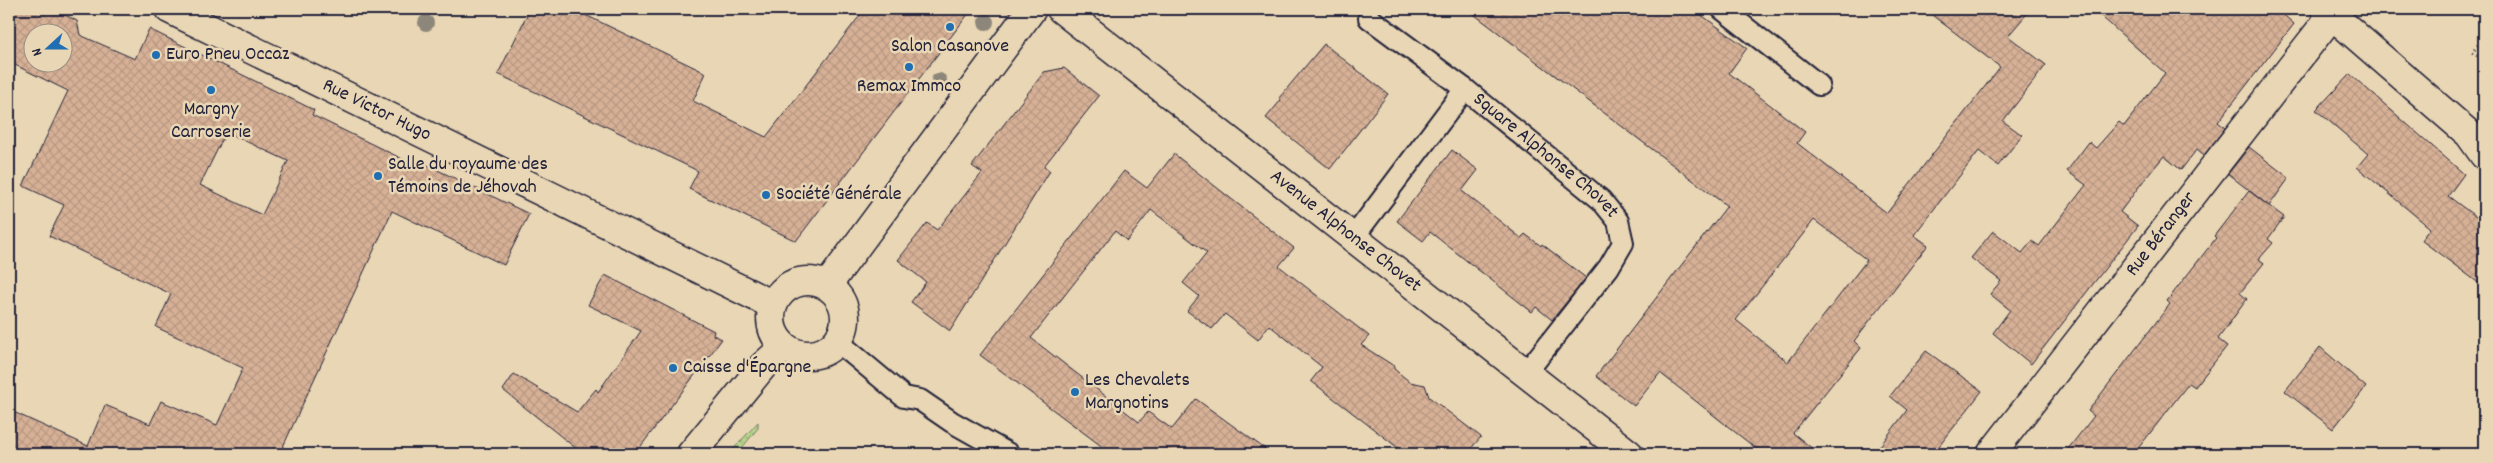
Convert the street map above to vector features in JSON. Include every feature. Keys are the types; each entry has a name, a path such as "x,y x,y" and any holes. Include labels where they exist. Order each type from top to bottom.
{"street":[{"name":"Rue Victor Hugo","path":"169,9 773,305"},
{"path":"826,286 1032,9"},
{"name":"Avenue Alphonse Chovet","path":"1061,9 1629,454"},
{"path":"2329,12 2469,134 2484,155"},
{"name":"Rue Béranger","path":"1991,454 2329,12"},
{"path":"802,281 814,281 826,286 838,296 844,311 844,327 837,341 826,350 812,355 797,353 784,347 775,335 771,320 773,305 780,294 789,286 802,281"},
{"path":"692,454 763,366 784,347"}],"lane":[{"path":"1722,9 1819,85"},
{"name":"Square Alphonse Chovet","path":"1369,18 1465,89 1601,200 1618,221 1623,243 1609,267 1526,374"},
{"name":"Square Alphonse Chovet","path":"1353,238 1465,89"},
{"path":"837,341 904,397 920,400 952,422 1009,454"}],"path":[{"path":"2484,37 2472,52 2484,60"}],"green space":[{"path":"758,422 758,428 737,454 729,454"}],"building":[{"path":"9,9 54,9 77,21 80,35 135,59 149,29 314,110 312,115 421,168 423,163 529,214 504,265 392,211 281,451 287,454 9,454 9,410 88,446 105,405 150,424 161,401 217,425 243,368 156,327 171,294 49,236 64,205 23,186 68,91 29,72 72,72 72,22 22,22 22,68 9,62","holes":["226,132 288,161 262,215 200,185"]},
{"path":"530,9 573,9 706,73 693,101 766,137 865,9 972,9 796,241 689,189 698,171 498,74"},
{"path":"1467,9 1693,9 1747,48 1729,73 1805,132 1797,143 1887,213 2000,67 1924,9 2031,9 2008,36 2046,65 2003,121 2022,135 1998,166 1979,151 1914,235 1928,245 1854,341 1861,348 1793,433 1819,454 1763,454 1660,373 1634,406 1596,376 1727,206","holes":["1814,220 1867,260 1788,362 1736,320"]},
{"path":"2093,9 2277,9 2294,24 2218,122 2225,128 2204,155 2197,149 2181,170 2164,156 2141,184 2120,212 2138,226 2031,364 1993,333 2010,310 1990,294 2001,281 1971,258 1993,231 2022,253 2032,241 2039,246 2086,185 2067,171 2089,142 2096,148 2119,122 2124,126 2165,73"},
{"path":"1324,44 1388,94 1330,169 1266,118 1281,100 1279,98"},
{"path":"1064,68 1099,96 1044,166 1050,171 950,331 911,302 926,282 898,260 927,223 937,230 982,173 972,166 1044,72"},
{"path":"2350,74 2464,174 2448,196 2484,223 2484,287 2421,240 2430,228 2357,167 2368,154 2316,110"},
{"path":"2249,147 2289,178 2269,206 2228,174"},
{"path":"1452,150 1478,170 1462,191 1521,238 1525,234 1541,246 1542,244 1586,278 1552,320 1536,307 1532,312 1430,232 1423,241 1397,221"},
{"path":"1174,154 1294,248 1279,266 1369,336 1361,345 1394,366 1394,369 1410,382 1425,385 1429,397 1481,437 1466,454 1406,454 1311,381 1322,367 1269,325 1258,340 1225,314 1212,329 1187,311 1199,296 1183,283 1207,253 1151,210 1127,241 1115,231 1031,338 1139,422 1148,412 1172,429 1196,399 1272,454 1112,454 980,355 1124,171 1147,188"},
{"path":"2249,191 2284,217 2268,239 2273,243 2259,259 2264,263 2240,293 2247,299 2218,339 2227,346 2195,387 2189,383 2140,446 2130,454 2064,454 2094,416 2088,411 2170,304 2167,301 2216,238 2214,236"},
{"path":"605,275 714,331 713,335 722,339 635,454 583,454 503,390 514,374 577,412 596,389 598,392 641,331 588,305"},
{"path":"2320,347 2366,387 2333,429 2285,391"},
{"path":"1926,351 1982,391 1933,454 1874,454 1907,410 1890,396"}],"place":[{"name":"Salon Casanove","path":"950,27"},
{"name":"Euro Pneu Occaz","path":"156,55"},
{"name":"Remax Immco","path":"909,67"},
{"name":"Margny Carroserie","path":"211,90"},
{"name":"Salle du royaume des Témoins de Jéhovah","path":"378,176"},
{"name":"Société Générale","path":"766,195"},
{"name":"Caisse d'Épargne","path":"673,368"},
{"name":"Les Chevalets Margnotins","path":"1075,392"}]}
